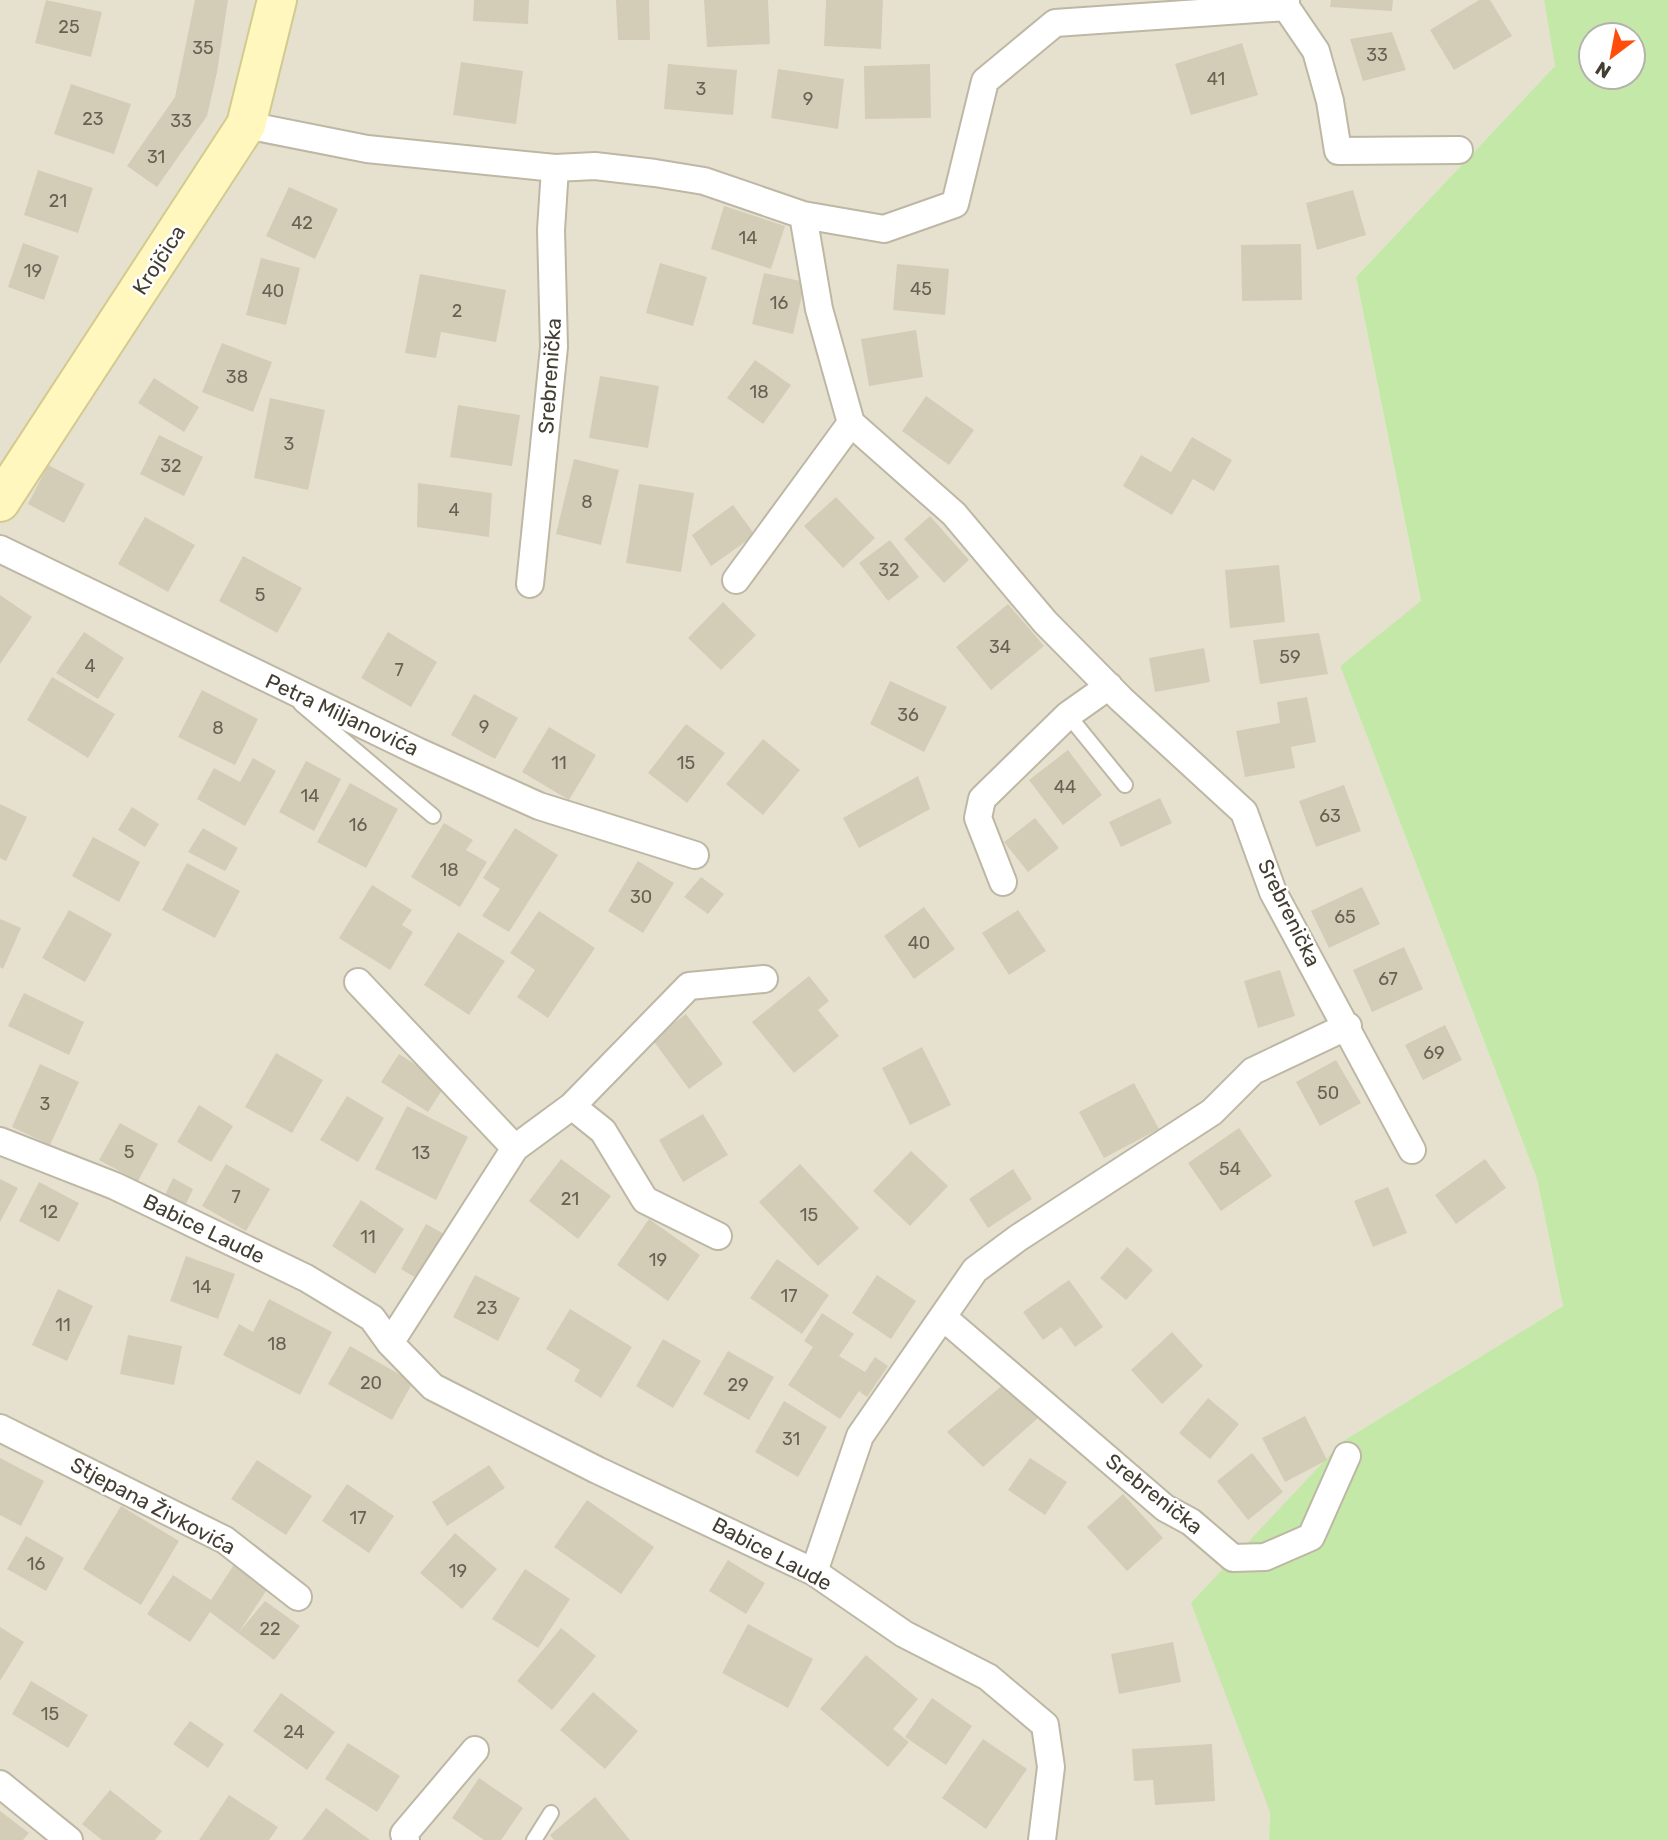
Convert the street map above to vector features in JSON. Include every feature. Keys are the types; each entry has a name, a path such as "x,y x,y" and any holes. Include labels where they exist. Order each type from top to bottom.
{"main road":[{"name":"Krojčica","path":"0,502 246,125 277,0"}],"street":[{"path":"246,125 367,149 555,168 595,166 704,181 803,215 884,229 955,204 985,81 1055,23 1286,4 1316,51 1330,101 1338,151 1459,150"},
{"name":"Srebrenička","path":"530,584 554,347 551,230 555,168"},
{"path":"736,580 851,423 819,309 803,215"},
{"name":"Srebrenička","path":"851,423 954,514 1045,622 1244,812 1273,892 1348,1026 1412,1150"},
{"name":"Petra Miljanovića","path":"0,549 278,685 540,806 695,855"},
{"path":"1003,882 978,818 982,799 1068,715 1109,686"},
{"path":"390,1343 514,1148 572,1106 689,986 764,979"},
{"path":"358,982 514,1148"},
{"path":"814,1572 860,1436 975,1270 1018,1238 1212,1112 1253,1071 1348,1026"},
{"path":"572,1106 603,1131 645,1199 718,1236"},
{"name":"Babice Laude","path":"0,1141 115,1186 306,1278 372,1318 390,1343 433,1387 597,1470 814,1572 904,1634 988,1677 1045,1725 1051,1767 1042,1840"},
{"name":"Srebrenička","path":"944,1318 1166,1508 1191,1522 1233,1558 1265,1558 1311,1537 1347,1456"},
{"name":"Stjepana Živkovića","path":"0,1427 225,1540 298,1597"},
{"path":"406,1840 404,1834 475,1750"},
{"path":"0,1784 69,1840"}],"lane":[{"path":"278,685 433,816"},
{"path":"1068,715 1125,785"},
{"path":"534,1840 551,1813"}],"shaded area":[{"path":"0,0 1544,0 1555,66 1356,277 1421,602 1340,666 1537,1179 1563,1306 1343,1441 1270,1812 1269,1840 0,1840"}],"green space":[{"path":"1544,0 1668,0 1668,1840 1269,1840 1270,1812 1191,1603 1343,1441 1563,1306 1537,1179 1340,666 1421,601 1356,277 1555,66"}],"building":[{"path":"46,0 102,12 91,57 35,43"},
{"path":"195,0 228,0 217,72 207,116 157,187 127,166 175,97"},
{"path":"474,0 529,0 528,24 473,21"},
{"path":"616,0 649,0 650,40 618,40"},
{"path":"704,0 768,0 770,44 707,47"},
{"path":"826,0 883,0 881,49 824,46"},
{"path":"1331,0 1393,0 1392,11 1330,7"},
{"path":"1479,0 1490,0 1512,36 1454,70 1430,30"},
{"path":"1392,32 1406,70 1363,81 1350,39"},
{"path":"1242,43 1258,95 1191,115 1175,64"},
{"path":"461,62 523,71 516,124 453,115"},
{"path":"668,64 737,70 733,115 664,109"},
{"path":"930,64 931,118 865,119 864,66"},
{"path":"778,69 844,79 838,129 771,118"},
{"path":"71,84 131,104 114,154 54,134"},
{"path":"38,170 93,188 78,233 24,215"},
{"path":"289,187 338,209 315,259 266,236"},
{"path":"1353,190 1366,235 1317,250 1306,203"},
{"path":"724,206 785,226 771,269 711,249"},
{"path":"23,243 59,256 44,300 8,287"},
{"path":"1301,244 1302,300 1242,301 1241,245"},
{"path":"261,258 300,268 286,325 246,315"},
{"path":"660,263 707,277 693,326 646,313"},
{"path":"897,264 949,269 945,315 893,310"},
{"path":"764,273 805,282 793,334 752,324"},
{"path":"420,274 506,290 496,342 441,332 436,358 405,353"},
{"path":"916,330 923,377 869,386 861,339"},
{"path":"222,343 272,362 253,412 202,392"},
{"path":"755,360 791,385 763,424 727,398"},
{"path":"600,376 659,386 648,448 589,438"},
{"path":"154,378 199,407 184,432 138,403"},
{"path":"926,396 974,430 949,465 902,431"},
{"path":"270,398 325,410 308,490 254,478"},
{"path":"458,405 520,415 512,466 450,457"},
{"path":"159,435 203,457 184,496 140,474"},
{"path":"1192,437 1232,460 1214,491 1193,479 1172,515 1123,486 1141,455 1171,472"},
{"path":"574,459 619,470 601,545 556,534"},
{"path":"48,465 85,484 64,523 28,504"},
{"path":"418,483 492,493 489,537 417,527"},
{"path":"639,484 694,493 681,572 626,563"},
{"path":"836,497 875,538 843,568 804,526"},
{"path":"733,505 755,535 711,566 692,535"},
{"path":"930,516 969,560 944,583 904,539"},
{"path":"145,517 195,545 168,592 118,564"},
{"path":"890,540 919,577 888,601 859,563"},
{"path":"243,556 302,588 277,633 219,601"},
{"path":"1279,565 1285,622 1230,628 1225,570"},
{"path":"0,595 32,617 0,664"},
{"path":"723,602 756,635 721,670 688,638"},
{"path":"1008,604 1044,646 991,690 956,647"},
{"path":"84,632 124,658 98,699 56,673"},
{"path":"388,632 437,662 411,707 361,678"},
{"path":"1319,633 1328,674 1260,684 1253,640"},
{"path":"1204,648 1210,682 1155,692 1149,658"},
{"path":"52,677 115,714 88,758 27,720"},
{"path":"890,681 947,707 924,752 870,724"},
{"path":"202,690 258,719 235,765 178,737"},
{"path":"474,694 518,718 495,759 451,735"},
{"path":"1307,697 1316,742 1291,747 1295,768 1245,777 1236,731 1280,723 1277,702"},
{"path":"686,724 725,753 687,803 648,773"},
{"path":"549,727 596,755 569,800 522,772"},
{"path":"763,739 800,770 763,815 726,784"},
{"path":"1068,750 1102,795 1063,825 1029,780"},
{"path":"253,758 276,771 245,826 197,799 214,768 240,782"},
{"path":"306,761 341,779 314,831 279,812"},
{"path":"918,776 930,809 859,848 843,818"},
{"path":"350,783 398,809 366,868 317,842"},
{"path":"1344,785 1361,831 1316,847 1299,801"},
{"path":"1160,798 1172,823 1121,847 1109,822"},
{"path":"0,804 27,817 6,861 0,858"},
{"path":"132,807 159,824 145,847 118,830"},
{"path":"1035,818 1059,848 1028,872 1004,842"},
{"path":"444,823 473,840 466,850 487,862 460,907 411,877"},
{"path":"203,828 238,848 225,871 188,852"},
{"path":"515,828 558,855 509,932 482,916 500,889 483,878"},
{"path":"93,837 140,862 119,902 72,876"},
{"path":"638,861 674,883 643,933 608,911"},
{"path":"187,863 240,891 215,938 162,910"},
{"path":"701,877 724,894 708,914 684,897"},
{"path":"372,885 412,910 402,925 413,932 390,970 339,938"},
{"path":"1362,887 1380,924 1329,948 1311,911"},
{"path":"924,907 955,949 914,979 884,936"},
{"path":"69,910 112,934 85,982 42,958"},
{"path":"1018,910 1046,951 1009,975 982,933"},
{"path":"539,911 595,948 548,1018 517,997 535,970 510,953"},
{"path":"0,919 21,928 3,969 0,967"},
{"path":"458,932 505,961 469,1015 424,985"},
{"path":"1404,947 1423,989 1372,1012 1353,970"},
{"path":"1280,970 1295,1016 1258,1028 1244,981"},
{"path":"809,976 829,1001 818,1010 839,1036 794,1073 752,1022"},
{"path":"24,993 84,1022 69,1055 8,1026"},
{"path":"686,1014 723,1064 689,1089 652,1039"},
{"path":"1445,1025 1462,1060 1423,1080 1405,1045"},
{"path":"922,1047 951,1105 910,1125 882,1068"},
{"path":"276,1053 323,1080 292,1133 245,1107"},
{"path":"399,1054 446,1084 428,1112 381,1082"},
{"path":"1336,1060 1361,1103 1320,1126 1296,1082"},
{"path":"40,1064 79,1082 50,1145 12,1127"},
{"path":"1134,1083 1159,1129 1104,1158 1079,1112"},
{"path":"347,1096 384,1118 358,1162 320,1140"},
{"path":"199,1105 233,1126 211,1162 177,1142"},
{"path":"407,1106 468,1137 436,1200 375,1169"},
{"path":"703,1114 728,1155 683,1182 659,1140"},
{"path":"120,1123 158,1144 138,1181 99,1160"},
{"path":"1239,1128 1272,1176 1221,1211 1188,1163"},
{"path":"911,1151 948,1186 910,1226 873,1191"},
{"path":"561,1159 611,1196 578,1239 529,1201"},
{"path":"1485,1159 1506,1188 1456,1224 1435,1195"},
{"path":"226,1164 270,1189 246,1231 202,1206"},
{"path":"800,1164 859,1228 818,1266 759,1202"},
{"path":"1013,1169 1032,1199 988,1228 969,1199"},
{"path":"173,1178 193,1189 183,1210 163,1199"},
{"path":"0,1179 18,1188 0,1222"},
{"path":"39,1182 79,1203 59,1242 19,1221"},
{"path":"1388,1187 1407,1233 1373,1247 1354,1201"},
{"path":"361,1200 404,1229 375,1274 332,1246"},
{"path":"649,1219 700,1255 668,1301 617,1265"},
{"path":"426,1224 444,1234 418,1279 401,1269"},
{"path":"1127,1247 1153,1270 1126,1300 1100,1278"},
{"path":"186,1256 235,1274 218,1319 170,1301"},
{"path":"777,1259 829,1295 802,1334 750,1298"},
{"path":"475,1275 520,1298 498,1341 453,1317"},
{"path":"877,1275 916,1301 891,1339 852,1313"},
{"path":"1069,1280 1103,1327 1075,1347 1061,1327 1043,1340 1023,1312"},
{"path":"58,1289 93,1306 67,1361 32,1345"},
{"path":"269,1299 332,1332 300,1395 223,1355 239,1324 253,1332"},
{"path":"570,1309 632,1347 601,1398 574,1381 580,1370 546,1349"},
{"path":"822,1313 854,1334 839,1356 865,1372 875,1357 888,1366 867,1397 859,1391 840,1419 788,1385 813,1347 804,1341"},
{"path":"1172,1332 1203,1366 1162,1404 1131,1370"},
{"path":"128,1335 182,1346 174,1385 120,1374"},
{"path":"663,1339 701,1361 673,1408 636,1386"},
{"path":"350,1346 413,1382 392,1420 328,1384"},
{"path":"728,1351 774,1377 749,1420 703,1394"},
{"path":"1004,1384 1038,1418 983,1467 947,1432"},
{"path":"1208,1398 1239,1424 1210,1459 1179,1433"},
{"path":"784,1401 827,1427 798,1477 755,1452"},
{"path":"1305,1416 1327,1460 1285,1482 1262,1438"},
{"path":"1252,1453 1283,1492 1248,1520 1217,1481"},
{"path":"0,1458 44,1481 21,1526 0,1515"},
{"path":"1030,1458 1067,1482 1045,1515 1008,1490"},
{"path":"257,1460 312,1496 286,1535 231,1499"},
{"path":"489,1465 505,1488 447,1526 432,1502"},
{"path":"347,1484 394,1516 369,1553 322,1521"},
{"path":"1123,1494 1163,1538 1127,1571 1087,1527"},
{"path":"587,1500 654,1547 621,1594 554,1547"},
{"path":"121,1506 179,1541 141,1605 83,1569"},
{"path":"455,1533 497,1569 462,1609 420,1573"},
{"path":"26,1536 64,1558 46,1591 7,1569"},
{"path":"728,1560 765,1583 746,1614 709,1591"},
{"path":"235,1563 270,1585 239,1632 265,1601 300,1626 274,1660 210,1612 190,1642 147,1614 173,1575 211,1600"},
{"path":"525,1569 570,1599 538,1648 492,1619"},
{"path":"748,1624 813,1659 788,1708 722,1673"},
{"path":"0,1627 24,1642 0,1681"},
{"path":"561,1628 596,1656 552,1710 517,1681"},
{"path":"1173,1642 1181,1682 1119,1694 1111,1654"},
{"path":"866,1655 918,1699 893,1729 909,1742 888,1767 820,1709"},
{"path":"31,1681 88,1715 68,1748 12,1714"},
{"path":"593,1692 638,1731 605,1769 560,1730"},
{"path":"281,1693 335,1732 307,1770 253,1731"},
{"path":"932,1698 972,1726 946,1765 905,1737"},
{"path":"190,1721 224,1744 208,1768 173,1744"},
{"path":"983,1739 1027,1769 986,1829 942,1798"},
{"path":"348,1743 400,1776 377,1812 325,1779"},
{"path":"1212,1744 1215,1801 1155,1805 1153,1780 1134,1781 1132,1749"},
{"path":"479,1778 523,1808 501,1840 484,1840 452,1818"},
{"path":"110,1790 162,1831 155,1840 102,1840 82,1824"},
{"path":"229,1795 278,1827 269,1840 199,1840"},
{"path":"595,1797 630,1840 554,1840 550,1835"},
{"path":"326,1808 370,1840 302,1840"},
{"path":"0,1811 29,1833 23,1840 0,1840"}]}
